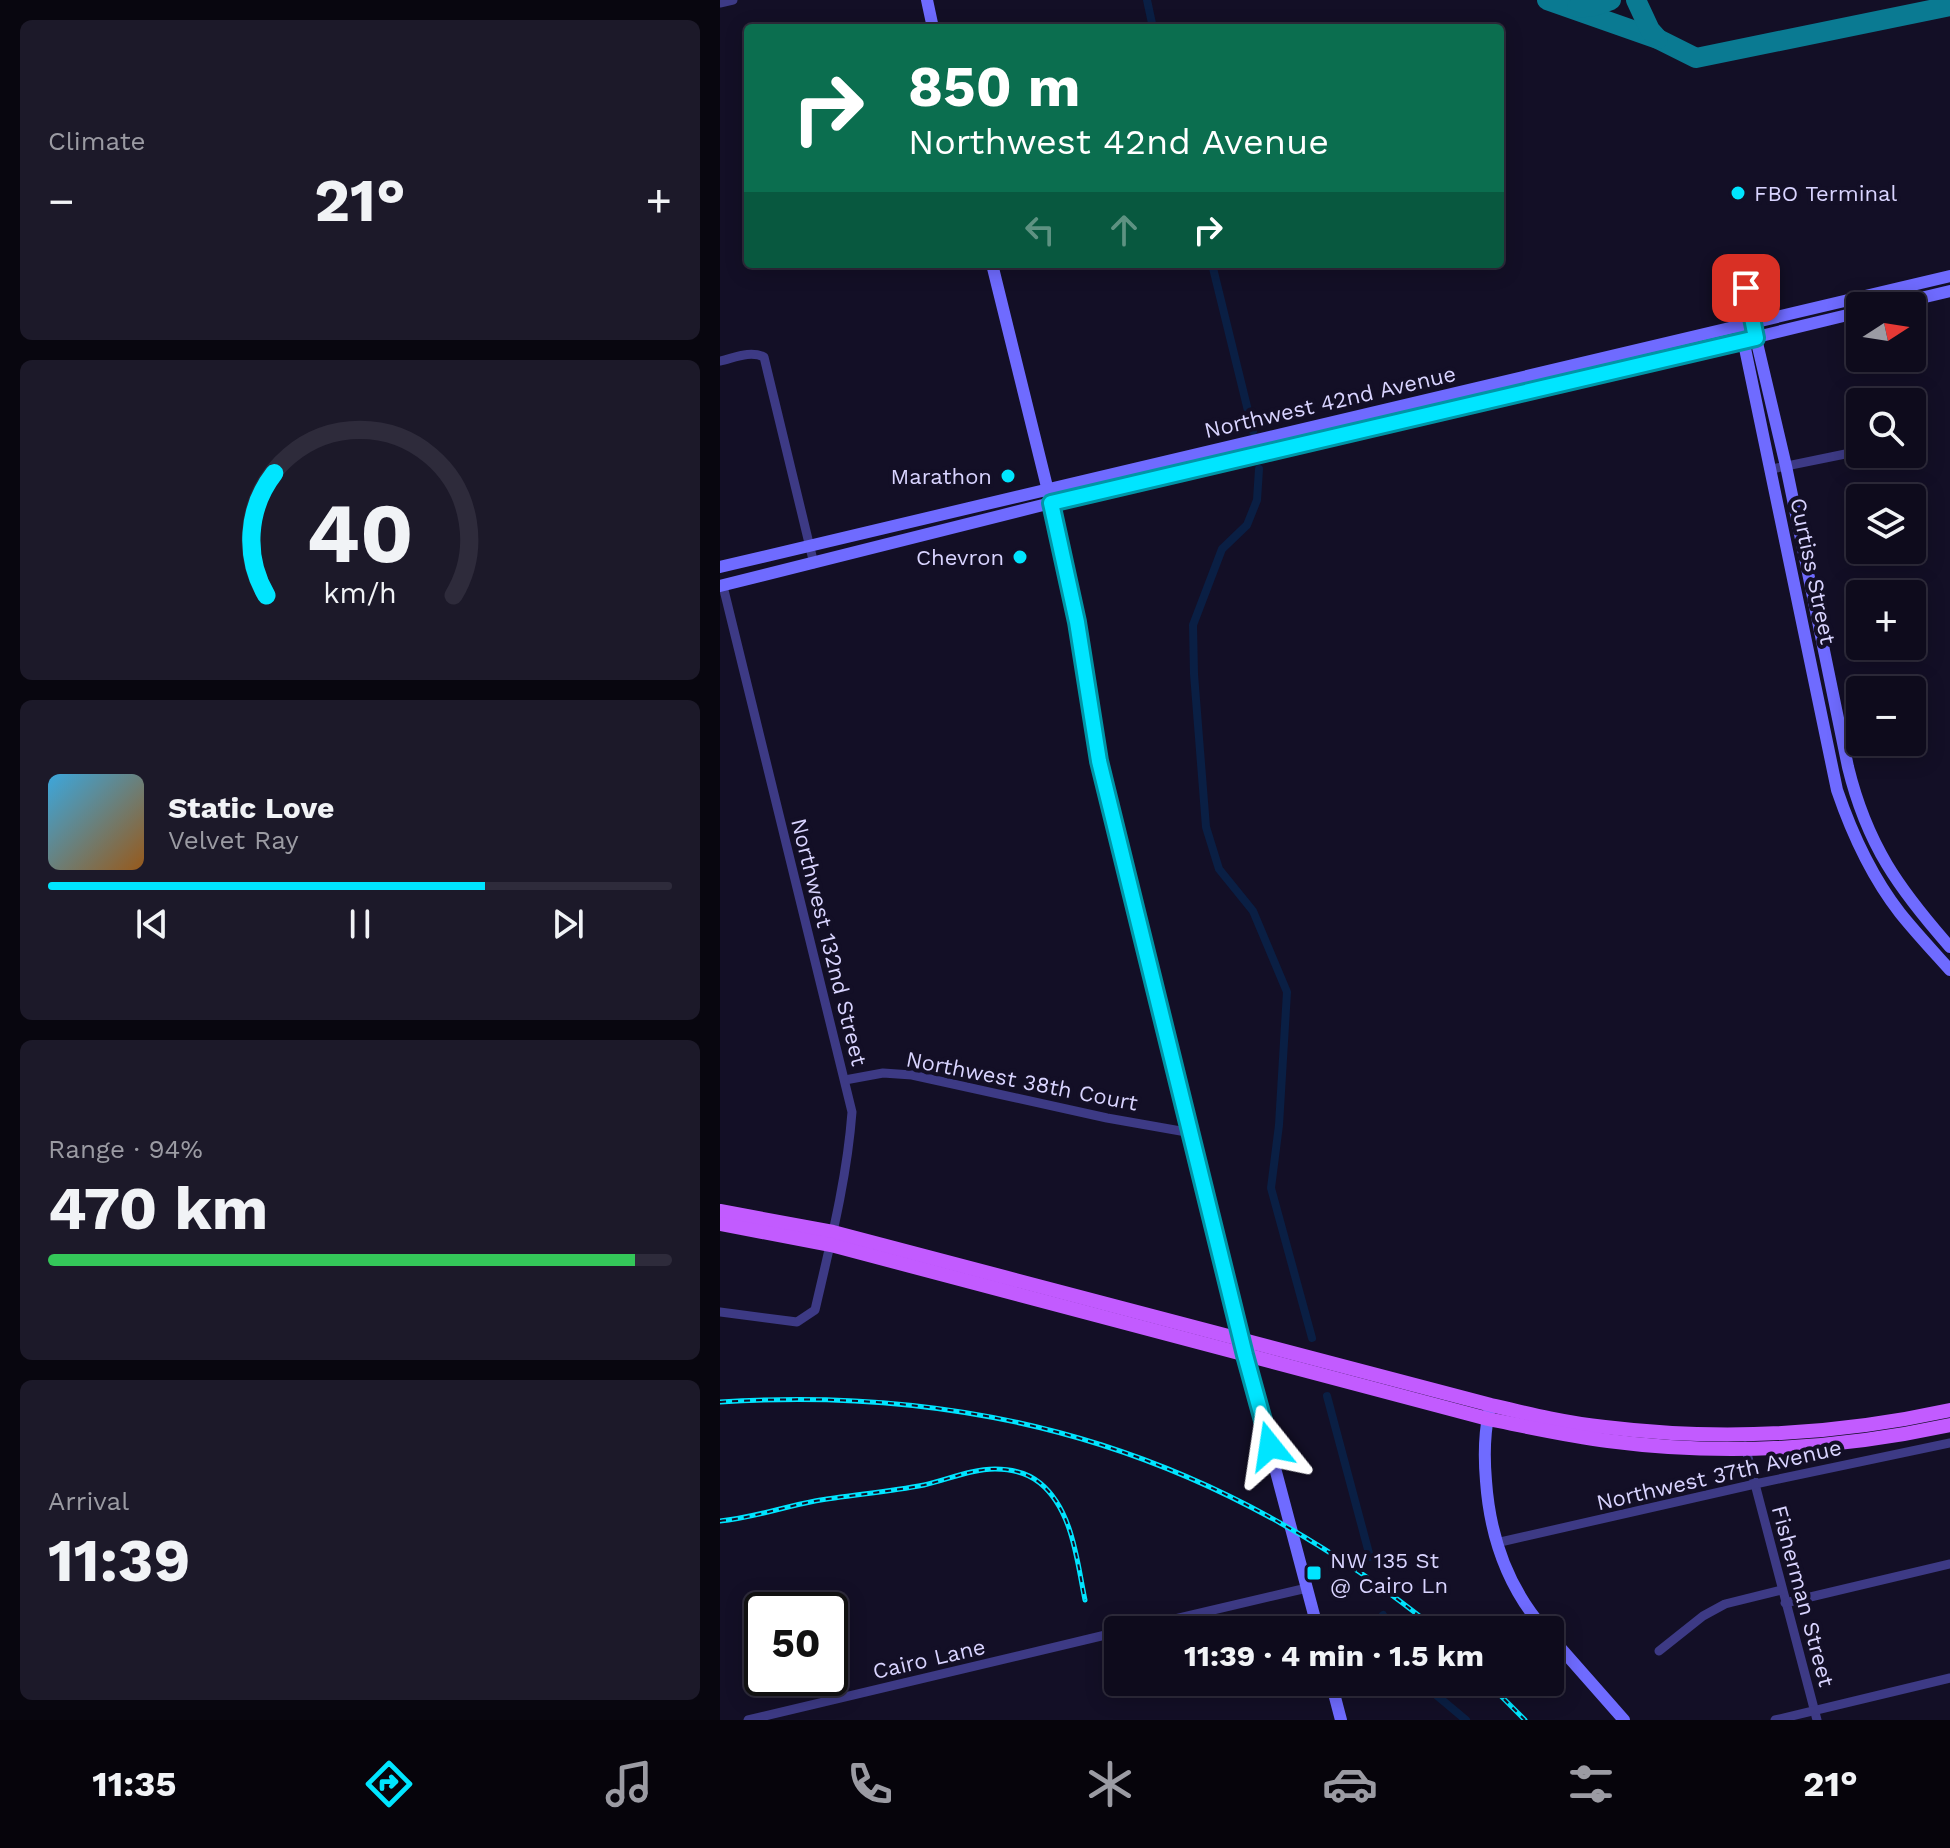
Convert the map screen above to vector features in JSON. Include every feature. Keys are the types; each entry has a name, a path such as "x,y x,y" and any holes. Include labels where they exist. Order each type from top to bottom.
{"main road":[{"path":"720,1211 1242,1340 1554,1433 1666,1447 1744,1442 1848,1429 1950,1410"},
{"path":"720,1224 832,1239 1245,1355 1489,1412"},
{"path":"1744,1442 1802,1447 1950,1425"}],"street":[{"path":"720,3 733,0"},
{"path":"927,0 932,24"},
{"path":"993,268 1048,489 1077,622 1099,761 1245,1355 1314,1616"},
{"name":"Northwest 42nd Avenue","path":"720,567 1950,276"},
{"name":"Curtiss Street","path":"1746,288 1746,325"},
{"name":"Curtiss Street","path":"1734,290 1786,466 1852,786 1872,839 1894,878 1950,947"},
{"path":"1926,297 1950,291"},
{"name":"Northwest 42nd Avenue","path":"721,582 814,564 1051,503 1846,316"},
{"name":"Curtiss Street","path":"1750,340 1772,469 1837,790 1862,852 1881,886 1950,970"},
{"path":"720,361 757,353 764,357 814,564"},
{"path":"1508,381 1512,396"},
{"path":"1270,437 1273,451"},
{"path":"1772,469 1846,454"},
{"name":"Northwest 132nd Street","path":"720,1312 797,1322 815,1310 832,1239 852,1112 721,582"},
{"path":"1881,886 1894,878"},
{"name":"Northwest 38th Court","path":"845,1080 883,1073 912,1075 1107,1118 1192,1133"},
{"path":"1489,1412 1484,1457 1488,1511 1510,1578 1532,1616"},
{"name":"Fisherman Street","path":"1744,1442 1816,1715"},
{"name":"Northwest 37th Avenue","path":"1496,1543 1950,1443"},
{"path":"1785,1603 1950,1564"},
{"path":"1188,1616 1307,1588"},
{"path":"1659,1651 1703,1616 1725,1604 1782,1590"},
{"name":"Cairo Lane","path":"748,1720 1104,1635"},
{"path":"1564,1652 1624,1720"},
{"path":"1775,1720 1816,1715 1950,1678"},
{"path":"1335,1696 1341,1720"}],"waterway":[{"path":"1147,0 1152,24"},
{"path":"1213,268 1253,431"},
{"path":"1259,469 1257,500 1247,525 1222,549 1193,625 1194,674 1206,827 1219,869 1253,911 1287,992 1279,1125 1271,1188 1312,1338"},
{"path":"1327,1396 1370,1557"},
{"path":"1437,1696 1466,1720"}],"taxiway":[{"path":"1547,0 1658,39 1696,58 1950,6"},
{"path":"1577,8 1611,0"},
{"path":"1636,0 1650,30 1658,39"}],"railway":[{"path":"720,1402 820,1400 917,1406 1010,1421 1101,1445 1189,1478 1274,1519 1356,1570 1418,1616"},
{"path":"720,1521 815,1501 924,1485 977,1471 1013,1471 1040,1483 1060,1507 1072,1537 1085,1600"},
{"path":"1501,1696 1525,1720"}],"place":[{"name":"FBO Terminal","path":"1738,193"},
{"name":"Marathon","path":"1008,476"},
{"name":"Chevron","path":"1020,557"},
{"name":"NW 135 St @ Cairo Ln","path":"1314,1573"}],"route":[{"path":"1270,1446 1099,761 1077,622 1051,503 1756,338 1746,288"}]}
